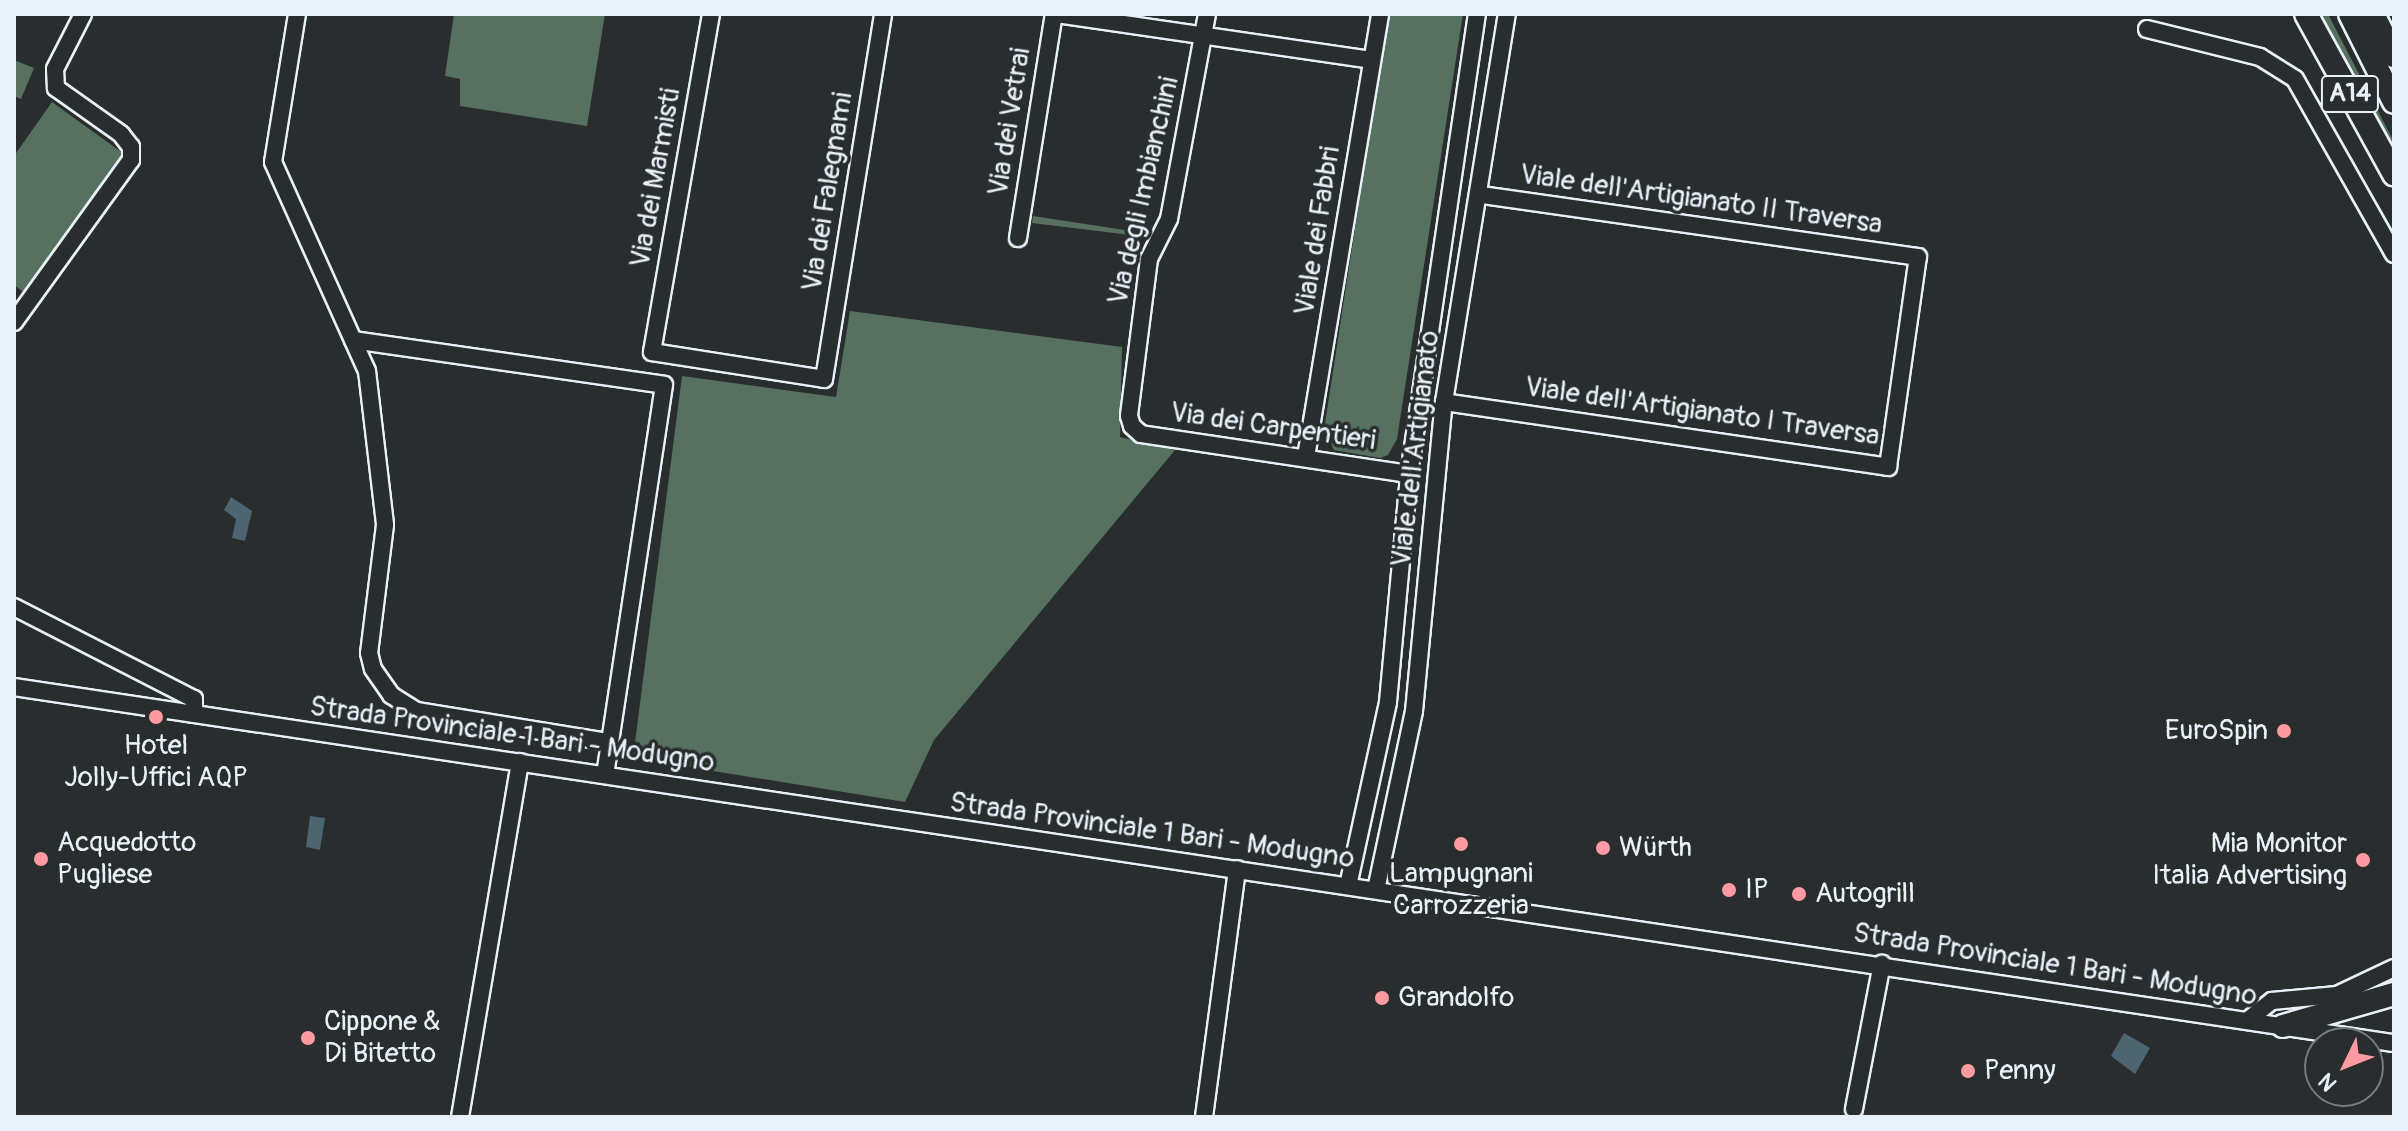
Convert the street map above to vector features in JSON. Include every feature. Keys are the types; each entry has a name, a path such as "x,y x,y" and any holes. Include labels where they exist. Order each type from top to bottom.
{"highway":[{"name":"A14","path":"2306,14 2394,174"},
{"name":"A14","path":"2350,14 2394,102"},
{"name":"A14","path":"2373,14 2394,56"},
{"path":"2283,1026 2394,994"}],"street":[{"path":"14,322 131,160 127,140 56,88 55,69 83,14"},
{"path":"297,14 273,162 367,371 385,525 369,653 379,684 403,707 417,711 609,742"},
{"name":"Via dei Marmisti","path":"711,14 652,352 824,379"},
{"name":"Via dei Falegnami","path":"824,379 883,14"},
{"path":"1055,14 1372,60"},
{"name":"Via dei Vetrai","path":"1018,238 1055,14"},
{"name":"Via degli Imbianchini","path":"1132,426 1129,416 1149,259 1169,219 1207,14"},
{"name":"Viale dei Fabbri","path":"1306,457 1380,14"},
{"name":"Viale dell'Artigianato","path":"1348,886 1388,702 1409,474 1477,14"},
{"name":"Viale dell'Artigianato","path":"1376,890 1414,711 1444,402 1507,14"},
{"path":"2147,29 2260,57 2295,79 2394,254"},
{"name":"Viale dell'Artigianato II Traversa","path":"1478,194 1918,257"},
{"name":"Viale dell'Artigianato I Traversa","path":"1444,402 1888,467 1918,257"},
{"path":"353,340 664,385 605,775"},
{"name":"Via dei Carpentieri","path":"1132,426 1141,434 1409,474"},
{"path":"14,607 194,699 194,714"},
{"name":"Strada Provinciale 1 Bari - Modugno","path":"14,687 2394,1043"},
{"path":"460,1117 520,762"},
{"path":"1204,1117 1237,869"},
{"path":"1854,1109 1882,964"},
{"path":"2247,1021 2272,1001 2337,995 2394,968"}],"green space":[{"path":"454,14 605,14 587,126 460,106 460,79 445,76"},
{"path":"1388,14 1463,14 1397,439 1388,455 1380,458 1334,450 1324,430"},
{"path":"2316,14 2328,14 2394,142 2394,156"},
{"path":"14,60 34,68 21,99 14,96"},
{"path":"52,102 124,154 25,293 14,285 14,156"},
{"path":"1033,216 1144,233 1147,237 1032,223"},
{"path":"850,311 1122,347 1120,437 1175,450 934,740 905,802 633,758 682,376 836,397"}],"water":[{"path":"231,497 252,511 245,541 232,538 236,519 224,510"},
{"path":"310,816 325,818 320,850 306,847"},
{"path":"2124,1033 2150,1048 2135,1074 2111,1056"}],"place":[{"name":"Hotel Jolly-Uffici AQP","path":"156,717"},
{"name":"EuroSpin","path":"2284,731"},
{"name":"Lampugnani Carrozzeria","path":"1461,844"},
{"name":"Würth","path":"1603,848"},
{"name":"Acquedotto Pugliese","path":"41,859"},
{"name":"Mia Monitor Italia Advertising","path":"2363,860"},
{"name":"IP","path":"1729,890"},
{"name":"Autogrill","path":"1799,894"},
{"name":"Grandolfo","path":"1382,998"},
{"name":"Cippone & Di Bitetto","path":"308,1038"},
{"name":"Penny","path":"1968,1071"}]}
